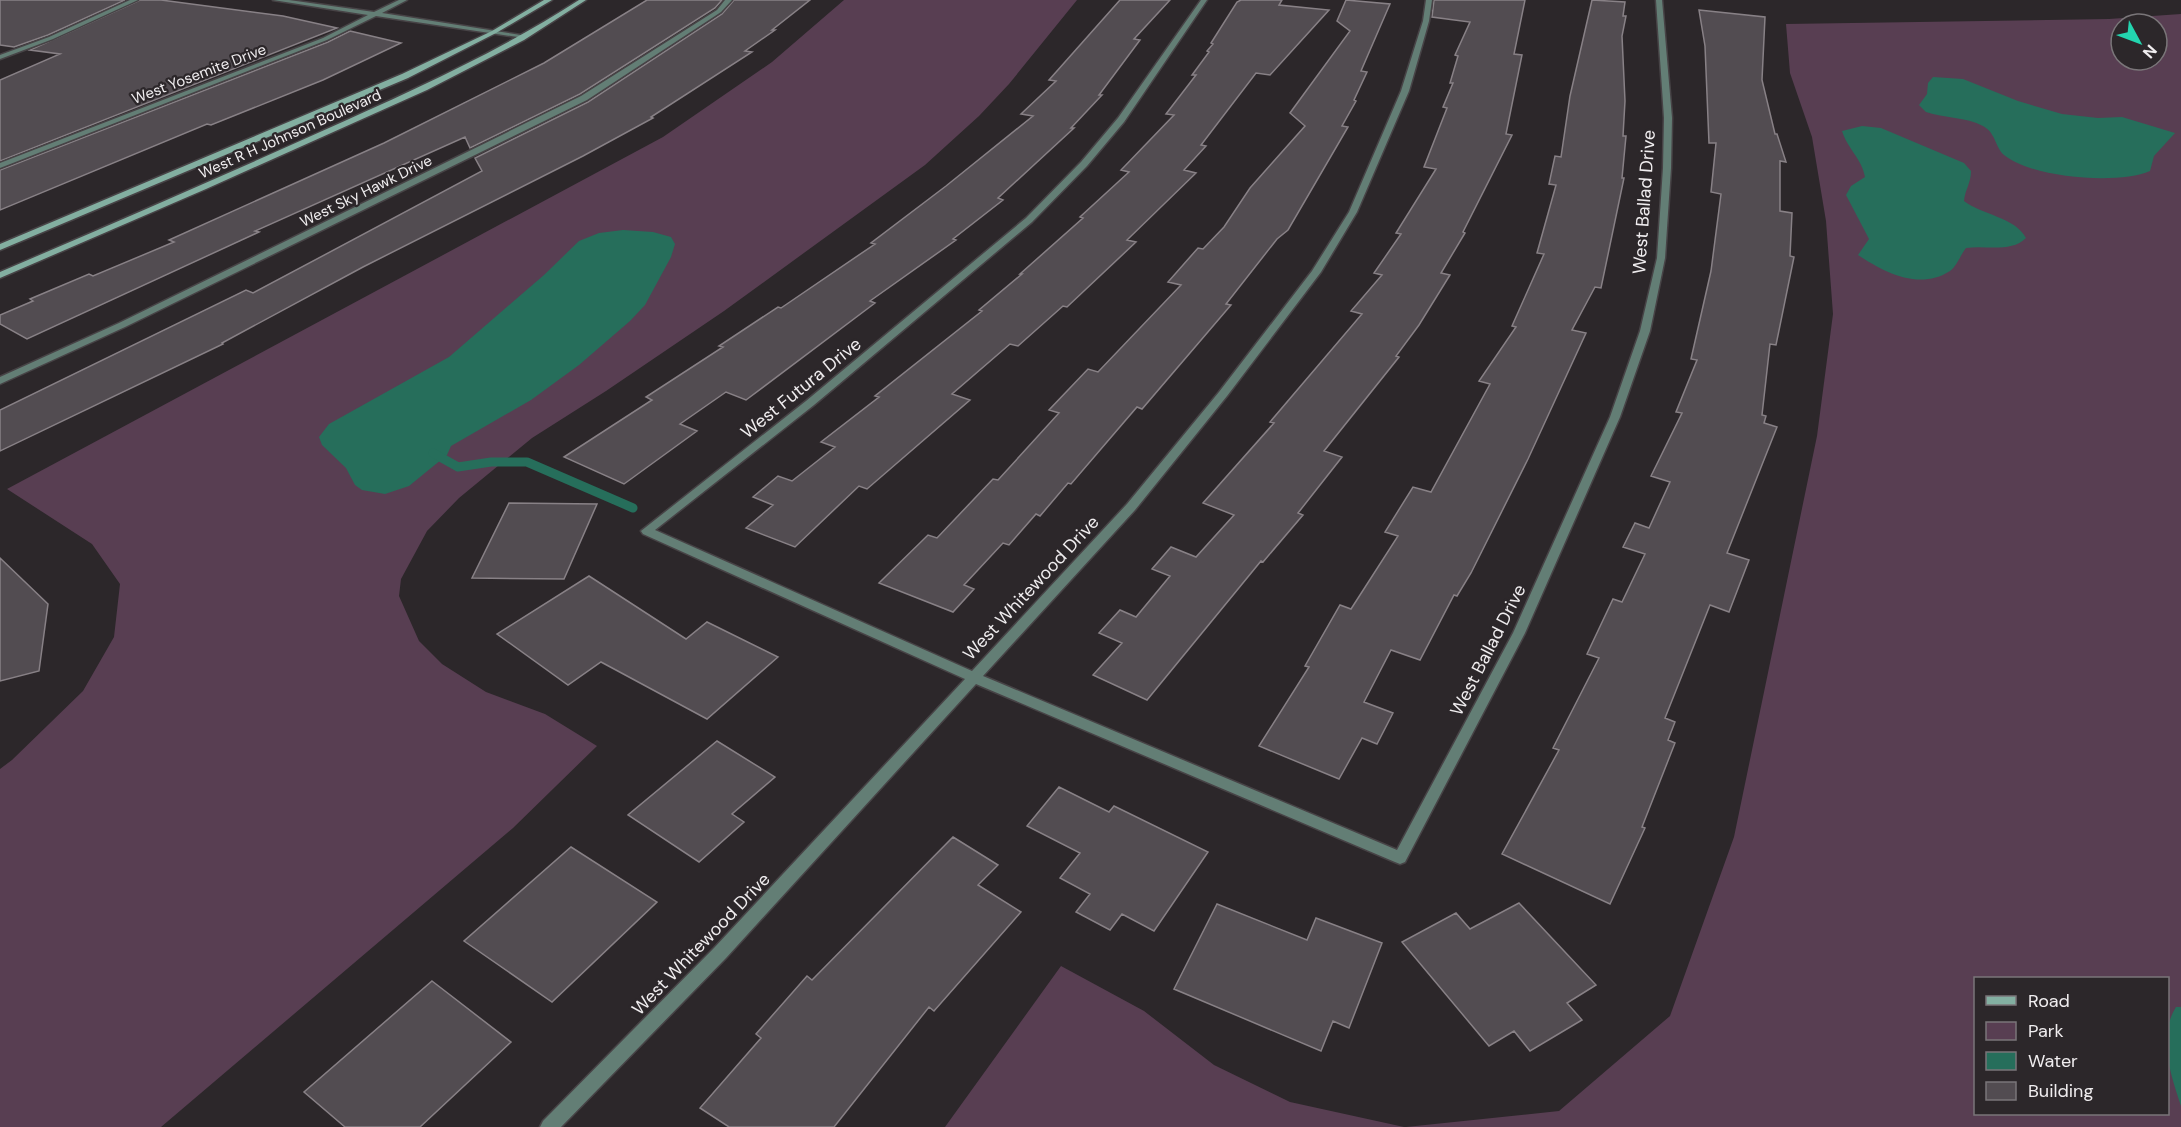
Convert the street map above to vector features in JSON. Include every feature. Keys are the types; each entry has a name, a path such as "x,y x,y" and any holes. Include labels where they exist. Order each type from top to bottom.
{"main road":[{"name":"West R H Johnson Boulevard","path":"0,247 360,96 494,32 549,0"},
{"name":"West R H Johnson Boulevard","path":"0,275 371,113 524,36 583,0"}],"street":[{"path":"0,57 51,38 135,0"},
{"path":"276,0 524,36"},
{"name":"West Yosemite Drive","path":"0,166 314,43 404,0"},
{"name":"West Sky Hawk Drive","path":"0,381 122,325 584,98 719,11 729,0"},
{"name":"West Futura Drive","path":"972,676 647,531 810,403 1029,220 1084,164 1121,120 1204,0"},
{"name":"West Whitewood Drive","path":"549,1127 720,953 972,676 1131,507 1223,394 1316,272 1353,212 1405,91 1426,21 1429,0"},
{"name":"West Ballad Drive","path":"972,676 1400,858 1519,633 1615,417 1645,331 1661,258 1667,168 1668,118 1659,0"}],"green space":[{"path":"844,0 1077,0 1009,84 979,116 925,165 724,311 532,438 459,498 427,531 401,579 399,596 419,641 442,664 486,692 545,714 597,746 513,828 161,1127 0,1127 0,769 83,691 114,637 120,584 92,544 7,489 663,137 772,62"},
{"path":"2181,14 2181,1127 1406,1127 1559,1111 1670,1016 1734,837 1817,436 1833,314 1826,221 1812,137 1790,73 1786,24 2109,19 2109,72 2169,72 2169,15"},
{"path":"1061,966 1144,1011 1214,1065 1290,1102 1404,1127 945,1127"}],"water":[{"path":"1933,77 1963,79 2018,101 2062,114 2098,118 2122,117 2175,133 2154,156 2150,171 2118,178 2054,174 2017,163 2004,155 1990,132 1983,126 1926,112 1919,105 1927,94 1928,83"},
{"path":"1862,126 1881,128 1964,163 1971,171 1964,201 2014,225 2026,238 2020,243 2006,247 1966,248 1950,271 1938,277 1926,279 1902,277 1890,273 1858,255 1869,239 1846,195 1851,186 1865,177 1842,131"},
{"path":"623,230 653,232 671,237 675,244 671,257 645,305 630,321 579,365 531,400 451,446 447,455 409,486 385,494 362,490 355,485 346,468 322,445 319,437 329,424 449,357 544,275 579,241 599,233"},
{"path":"2176,1007 2181,1007 2181,1106 2169,1062 2170,1019"}],"building":[{"path":"0,0 125,0 48,35 14,47 0,45"},
{"path":"140,0 161,0 283,16 337,28 0,161 0,80 60,54 30,50"},
{"path":"647,0 722,0 715,8 580,94 470,148 465,137 255,231 259,232 27,339 0,324 0,315 33,301 30,299 89,274 93,276 174,242 169,240 384,143 544,63"},
{"path":"734,0 810,0 772,30 775,30 745,51 752,52 651,117 653,118 583,156 363,267 223,344 0,451 0,410 246,290 253,293 482,171 475,158 588,102 722,14"},
{"path":"1120,0 1170,0 1134,39 1140,40 1099,95 1102,95 1071,128 1074,128 998,198 1003,200 953,239 956,240 870,301 875,303 746,400 726,392 680,424 697,431 624,484 564,457 652,400 646,397 723,347 719,346 778,307 781,308 875,244 871,243 1033,116 1021,114 1056,81 1049,80"},
{"path":"1241,0 1282,0 1279,5 1329,10 1270,75 1256,73 1201,145 1206,146 1184,170 1196,173 1127,240 1136,242 1067,307 1063,306 1018,346 1010,344 952,394 970,400 867,489 859,486 795,547 746,528 773,505 753,497 778,476 792,481 835,447 821,442 982,311 979,310 1083,218 1080,217 1129,172 1121,170 1174,115 1166,114 1196,75 1192,75 1209,52 1207,51 1213,44 1211,43 1237,2"},
{"path":"1346,0 1390,4 1361,71 1367,72 1354,100 1356,101 1342,126 1348,127 1288,230 1277,239 1226,304 1231,305 1142,409 1137,407 1071,484 1068,483 1040,516 1036,514 1009,545 1003,543 964,585 974,589 953,612 879,583 928,535 937,538 993,479 998,480 1059,413 1049,410 1088,369 1098,372 1181,285 1168,282 1198,248 1203,249 1224,227 1250,188 1305,126 1290,113 1350,31 1337,21"},
{"path":"1434,0 1525,0 1514,54 1522,55 1506,134 1512,135 1463,232 1465,233 1441,273 1450,275 1419,325 1396,356 1399,357 1324,451 1342,457 1298,513 1303,515 1263,562 1261,561 1147,700 1093,675 1122,643 1099,633 1120,610 1136,617 1170,576 1152,569 1171,547 1196,557 1234,515 1203,503 1274,423 1270,422 1362,314 1351,311 1382,275 1374,273 1401,234 1396,233 1436,169 1424,167 1447,108 1443,107 1453,83 1450,83 1458,56 1455,55 1470,22 1432,17"},
{"path":"1592,0 1625,2 1623,16 1626,16 1622,36 1625,101 1623,136 1626,136 1622,178 1624,178 1601,288 1595,287 1572,330 1586,333 1528,459 1471,573 1457,596 1454,595 1420,660 1391,650 1364,702 1393,713 1377,744 1362,738 1339,779 1259,746 1309,667 1305,666 1340,605 1351,609 1398,536 1385,532 1413,487 1431,492 1490,384 1479,381 1516,327 1512,326 1544,254 1537,253 1556,185 1549,184 1555,156 1561,157 1570,96"},
{"path":"1699,10 1765,17 1762,80 1775,134 1777,134 1786,162 1780,161 1780,211 1792,213 1790,256 1794,257 1776,345 1770,344 1762,415 1766,416 1764,423 1777,427 1727,553 1749,560 1729,612 1710,605 1665,718 1675,722 1668,740 1675,743 1642,827 1645,828 1610,904 1502,854 1559,750 1553,748 1599,658 1587,654 1613,599 1622,602 1645,554 1623,547 1635,523 1649,528 1670,482 1651,476 1682,413 1676,412 1697,360 1691,359 1711,271 1721,194 1711,192 1716,143 1709,143 1705,46"},
{"path":"350,31 401,43 323,80 211,125 207,124 0,210 0,170 328,42"},
{"path":"509,503 597,504 564,579 472,578"},
{"path":"0,558 48,604 39,671 0,681"},
{"path":"589,576 686,639 707,622 778,657 707,719 601,662 568,685 497,634"},
{"path":"717,741 775,777 732,814 744,822 699,862 628,815"},
{"path":"1059,787 1109,812 1114,806 1208,852 1154,931 1122,914 1110,930 1076,912 1090,894 1060,878 1080,853 1027,826"},
{"path":"953,837 998,865 978,885 1021,912 934,1011 929,1007 834,1127 729,1127 700,1108 761,1038 756,1034 807,976 812,980"},
{"path":"571,847 657,902 552,1002 464,941"},
{"path":"1519,903 1596,985 1567,1003 1582,1020 1530,1051 1514,1031 1489,1046 1402,942 1456,913 1470,929"},
{"path":"1217,904 1307,940 1316,918 1382,943 1349,1028 1333,1021 1321,1051 1174,989"},
{"path":"432,981 511,1042 420,1127 345,1127 304,1092"}],"waterway":[{"path":"433,453 458,467 491,462 527,462 633,508"}]}
